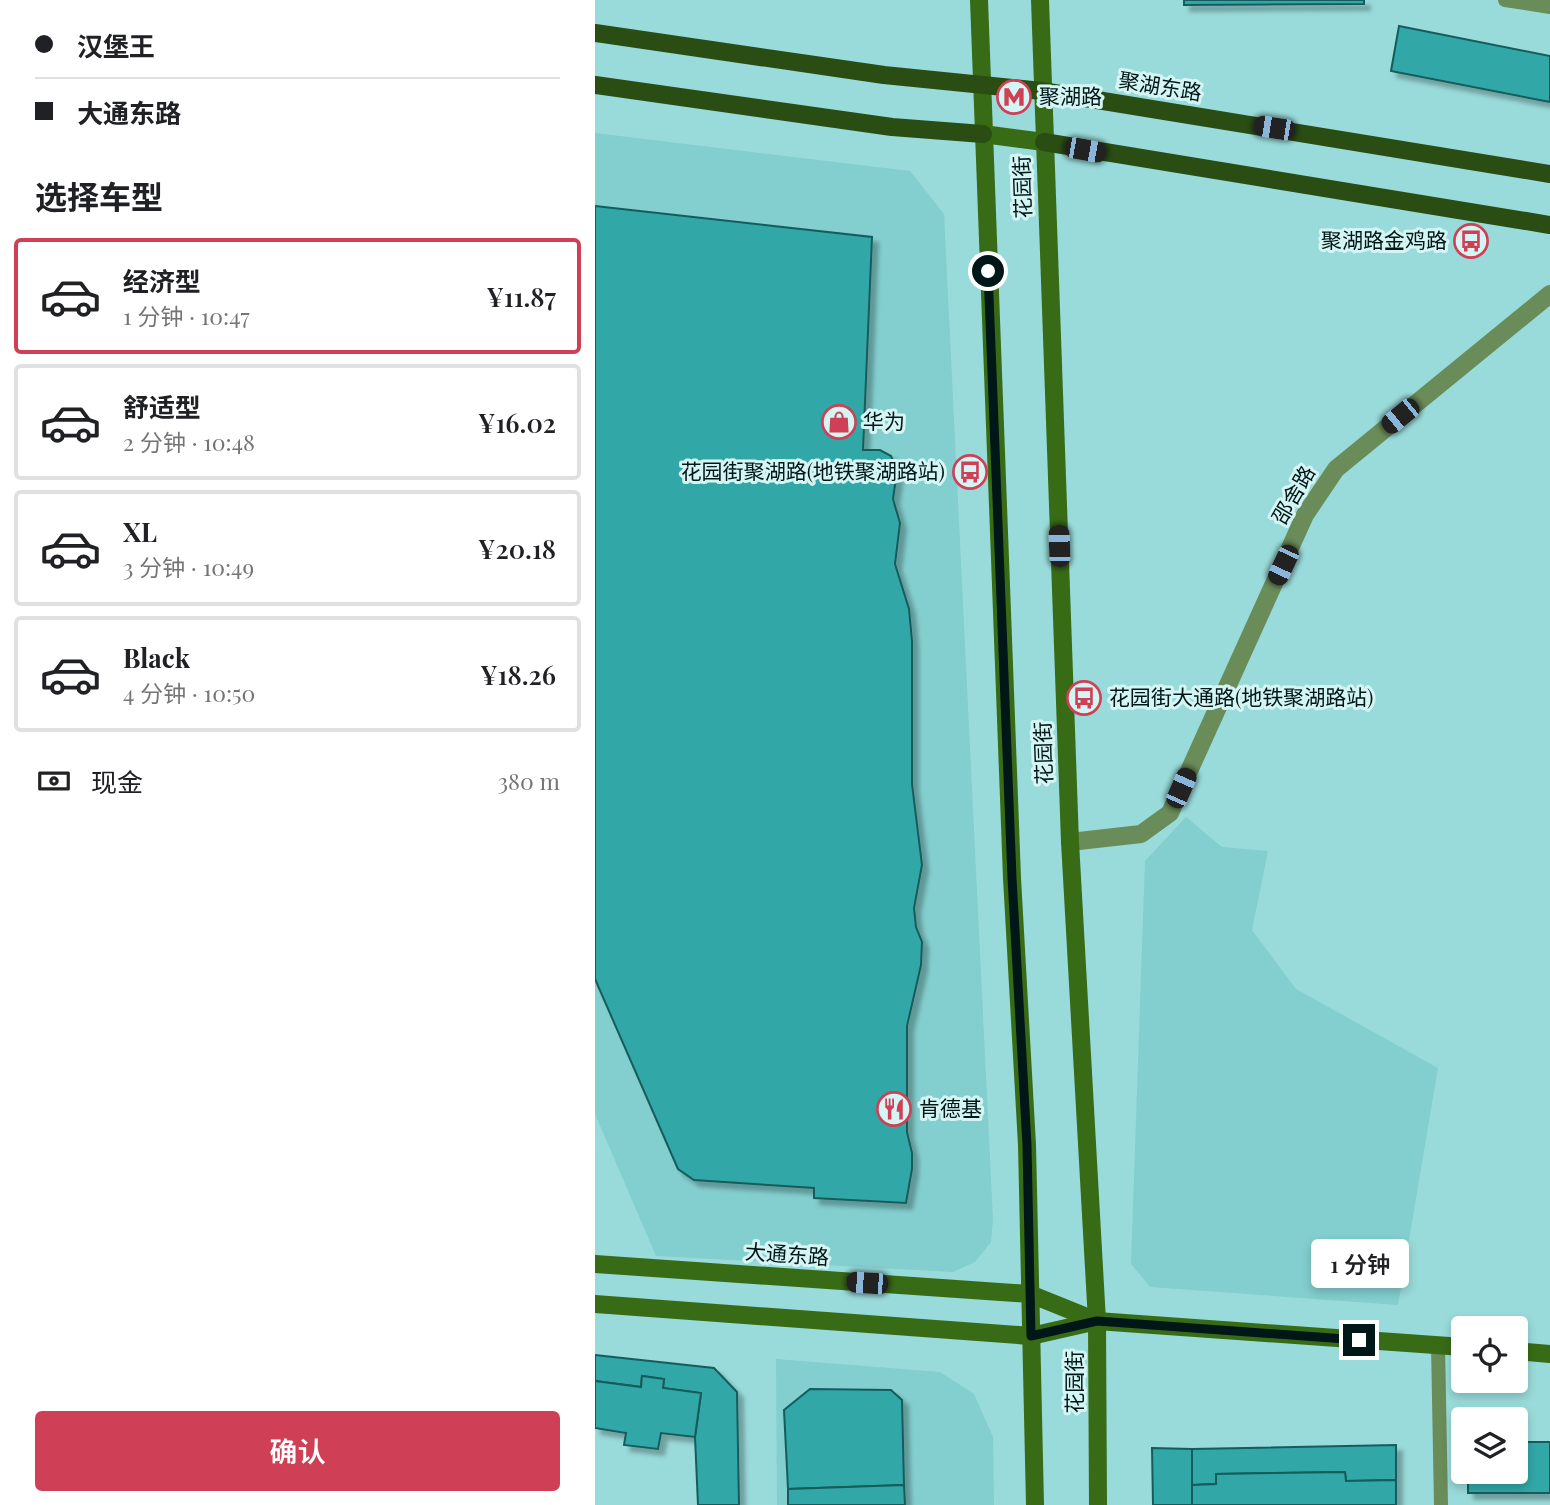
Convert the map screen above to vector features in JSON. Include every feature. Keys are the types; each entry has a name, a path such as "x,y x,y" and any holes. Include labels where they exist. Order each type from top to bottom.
{"main road":[{"path":"969,0 981,85"},
{"name":"花园街","path":"979,0 1012,878 1027,1145 1035,1505"},
{"name":"花园街","path":"1039,0 1070,842 1097,1321 1098,1505"},
{"path":"1042,91 1046,0"},
{"name":"聚湖东路","path":"595,33 884,75 1042,91 1550,174"},
{"path":"595,85 892,127 1044,142 1550,225"},
{"name":"大通东路","path":"595,1264 1030,1294 1097,1321"},
{"name":"大通东路","path":"595,1304 1031,1336 1097,1321 1451,1346"},
{"path":"1528,1352 1550,1354"}],"street":[{"name":"邵舍路","path":"1070,842 1140,834 1170,813 1305,515 1336,468 1550,294"}],"lane":[{"path":"1505,0 1550,7"},
{"path":"1438,1345 1441,1505"}],"shaded area":[{"path":"595,133 910,171 944,214 993,1220 991,1242 975,1262 953,1272 656,1256 595,1114"},
{"path":"1186,817 1222,847 1268,851 1252,930 1296,989 1438,1068 1398,1305 1150,1287 1131,1264 1145,861"},
{"path":"776,1359 940,1372 974,1394 993,1437 994,1505 777,1505"}],"building":[{"path":"1184,0 1364,0 1364,4 1184,5"},
{"path":"1399,26 1550,56 1550,102 1391,71"},
{"path":"595,206 872,237 863,450 880,450 891,456 897,471 893,499 900,523 895,564 909,609 912,641 912,784 922,865 914,908 916,927 922,942 921,965 907,1026 907,1132 912,1153 912,1169 906,1203 814,1198 814,1188 694,1180 678,1169 595,979"},
{"path":"595,1355 714,1368 737,1392 739,1505 698,1505 695,1437 701,1393 663,1388 664,1379 642,1376 641,1387 595,1381"},
{"path":"642,1376 664,1379 663,1388 701,1393 695,1437 661,1433 658,1449 624,1445 626,1433 595,1428 595,1381 641,1387"},
{"path":"810,1389 891,1390 902,1400 904,1485 788,1489 784,1410"},
{"path":"1528,1442 1550,1442 1550,1493 1468,1493 1468,1484 1528,1484"},
{"path":"1396,1445 1396,1480 1346,1481 1345,1472 1216,1474 1216,1484 1192,1485 1192,1449"},
{"path":"1152,1448 1192,1449 1192,1505 1153,1505"},
{"path":"1345,1472 1346,1481 1396,1480 1396,1505 1192,1505 1192,1485 1216,1484 1216,1474"},
{"path":"904,1485 905,1505 788,1505 788,1489"}],"place":[{"name":"聚湖路","path":"1014,97"},
{"name":"聚湖路金鸡路","path":"1471,241"},
{"name":"华为","path":"839,422"},
{"name":"花园街聚湖路(地铁聚湖路站)","path":"970,472"},
{"name":"花园街大通路(地铁聚湖路站)","path":"1084,698"},
{"name":"肯德基","path":"894,1109"}],"route":[{"path":"988,271 1012,878 1027,1145 1031,1336 1097,1321 1359,1340"}]}
